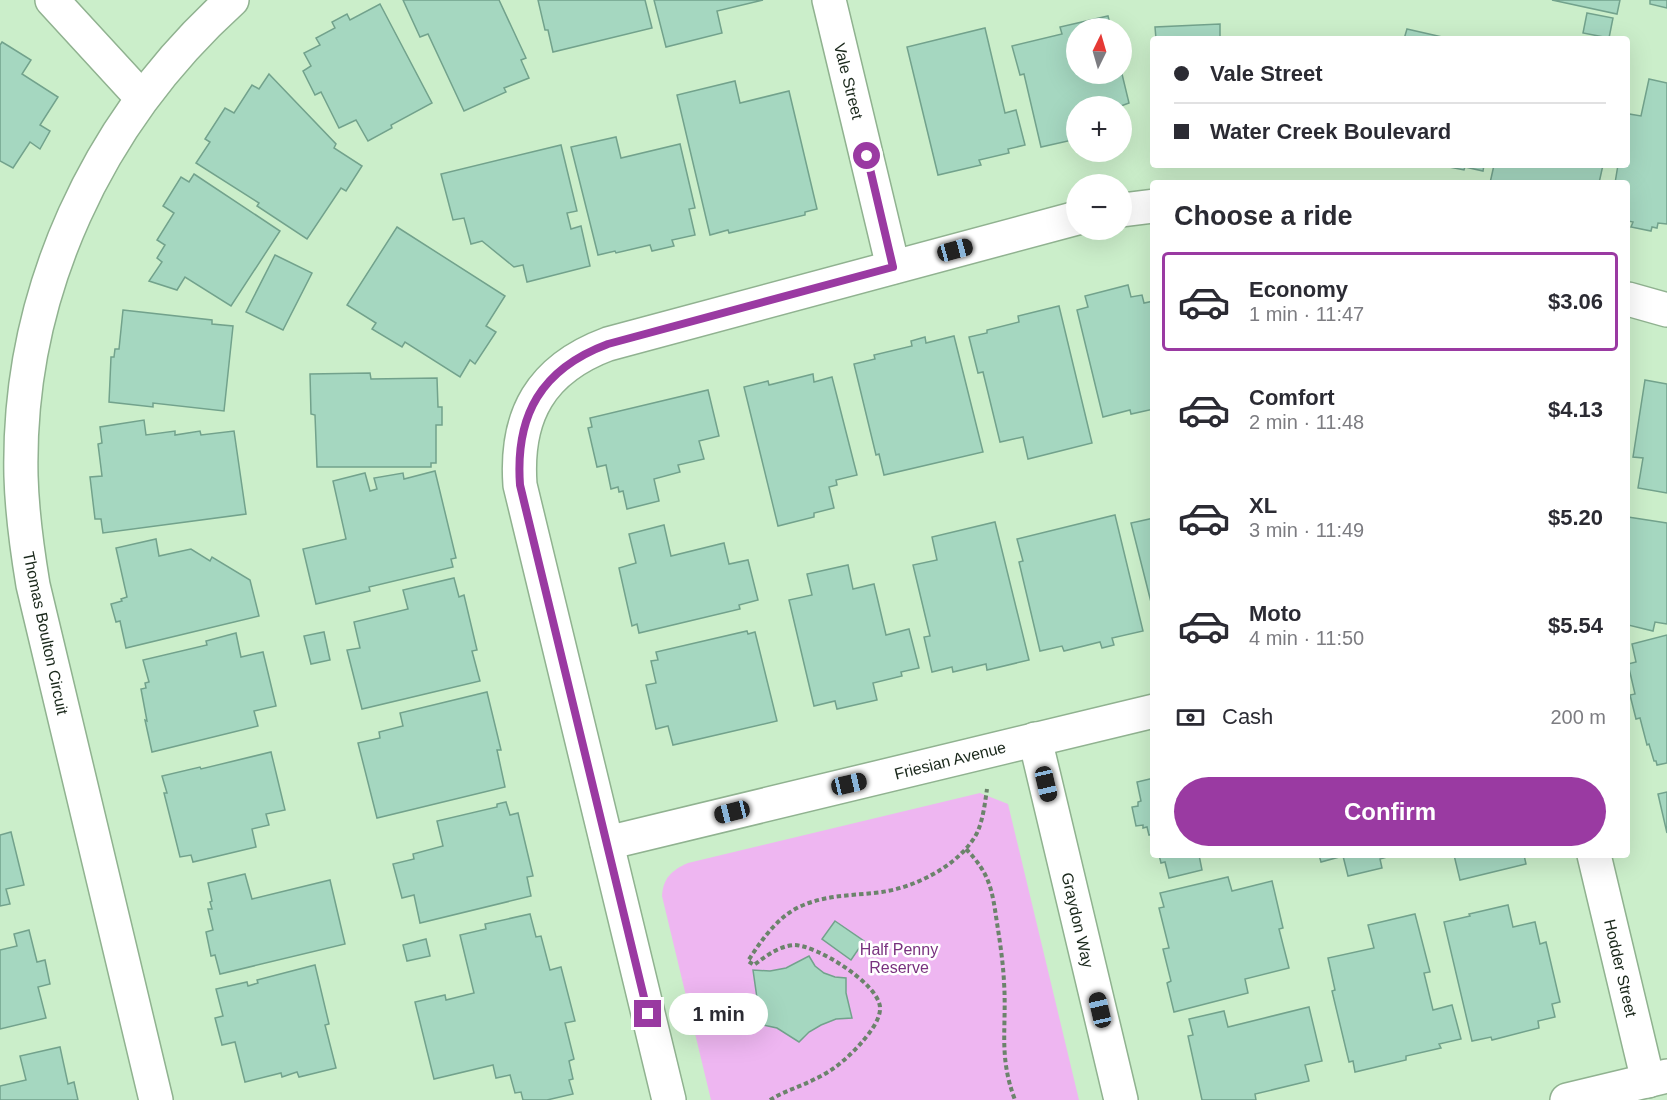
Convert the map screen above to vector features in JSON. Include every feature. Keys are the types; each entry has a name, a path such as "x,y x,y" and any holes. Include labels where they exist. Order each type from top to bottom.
{"street":[{"path":"52,0 142,98"},
{"name":"Thomas Boulton Circuit","path":"156,1100 33,585 24,531 21,476 23,421 29,366 40,312 56,259 77,208 102,159 142,98 167,65 206,23 232,0"},
{"name":"Vale Street","path":"829,0 893,267"},
{"path":"1132,209 1150,206"},
{"path":"669,1100 520,485 520,440 527,417 537,397 551,379 568,364 587,352 608,344 1066,221"},
{"path":"1630,300 1667,310"},
{"name":"Friesian Avenue","path":"607,843 1150,712"},
{"name":"Graydon Way","path":"1035,739 1121,1100"},
{"name":"Hodder Street","path":"1595,858 1657,1078"},
{"path":"1568,1100 1657,1078"}],"path":[{"path":"770,1100 816,1079 840,1063 869,1033 879,1014 880,1005 877,997 864,982 837,963 804,946 789,946 770,953 754,965 748,961 757,946 778,922 797,908 829,897 879,892 909,885 946,866 966,849 979,826 985,805 987,782"},
{"path":"966,849 983,867 991,891 1004,982 1004,1064 1015,1100"}],"green space":[{"name":"Half Penny Reserve","path":"980,793 1008,804 1079,1100 711,1100 662,896 664,884 669,875 688,863"}],"building":[{"path":"403,0 499,0 526,58 521,60 529,78 504,88 506,92 464,111 428,34 420,37"},
{"path":"538,0 645,0 652,28 553,52"},
{"path":"654,0 763,0 717,11 722,33 666,47"},
{"path":"1552,0 1620,0 1617,14"},
{"path":"1650,0 1667,0 1667,8 1650,4"},
{"path":"380,4 432,103 391,125 392,128 368,141 356,120 339,128 321,92 315,95 303,71 311,66 304,53 320,45 316,38 335,28 332,22 347,14 350,20"},
{"path":"1587,13 1613,18 1609,36 1583,33"},
{"path":"1220,24 1220,36 1156,36 1155,27"},
{"path":"1066,26 1066,84 1124,84 1127,96 1066,96 1066,141 1041,147 1024,74 1020,75 1012,46 1062,34 1060,27"},
{"path":"985,28 1005,113 1016,110 1025,145 1008,149 1009,153 979,160 981,165 938,175 907,47"},
{"path":"1407,29 1438,36 1405,36"},
{"path":"2,42 31,60 22,74 58,97 40,125 50,131 40,149 30,142 13,168 0,161 0,45"},
{"path":"269,74 336,144 334,148 362,166 346,191 341,188 307,239 257,206 259,203 196,163 210,142 205,139 225,108 234,113 252,85 259,89"},
{"path":"1649,79 1667,83 1667,224 1658,223 1657,228 1652,227 1651,231 1631,227 1633,222 1630,221 1630,180 1616,180 1618,168 1630,168 1630,114 1641,116"},
{"path":"735,81 740,103 789,91 817,209 805,212 805,215 729,233 728,230 710,235 677,95"},
{"path":"616,137 621,158 680,144 695,208 689,209 695,235 672,240 674,246 652,251 650,245 598,255 571,147"},
{"path":"561,145 577,211 567,213 571,229 581,226 590,266 527,282 523,265 514,267 482,241 471,244 464,218 453,220 441,174"},
{"path":"1493,168 1602,168 1600,180 1491,180"},
{"path":"194,174 280,231 231,306 185,277 177,290 149,281 162,262 157,258 165,245 157,240 174,213 163,206 181,177 189,182"},
{"path":"397,227 505,296 486,326 496,332 475,364 470,360 460,377 405,342 402,347 372,329 376,323 347,305"},
{"path":"275,255 312,273 283,330 246,312"},
{"path":"1128,285 1131,297 1142,295 1144,303 1150,302 1150,410 1131,414 1130,410 1103,417 1077,310 1088,307 1085,296"},
{"path":"1059,306 1092,443 1028,459 1023,437 1000,442 983,372 978,373 969,337 1019,322 1018,316"},
{"path":"123,310 212,320 212,324 233,326 224,411 153,403 153,407 109,402 111,357 114,357 115,349 119,349"},
{"path":"954,336 983,452 884,475 879,454 876,455 854,364 875,359 874,355 912,346 911,341 925,337 926,343"},
{"path":"370,373 371,379 437,378 438,407 442,407 442,425 436,425 436,463 431,463 431,467 317,467 315,415 311,414 310,374"},
{"path":"813,374 814,382 832,377 857,475 836,480 837,485 829,487 834,508 814,513 814,517 778,526 744,387 768,381 769,385"},
{"path":"1645,380 1667,384 1667,493 1638,488 1643,458 1633,457"},
{"path":"708,390 719,436 699,441 704,459 678,465 680,472 654,479 659,501 627,509 623,491 619,492 618,487 611,489 606,465 597,467 588,428 592,427 590,418"},
{"path":"144,420 146,435 175,431 175,435 200,431 201,435 234,431 246,514 103,533 101,519 95,519 90,477 102,476 98,444 102,443 100,427"},
{"path":"435,471 456,558 451,559 453,567 369,587 370,591 316,604 303,549 346,539 333,481 365,473 370,491 377,489 374,478 403,473 404,479"},
{"path":"1115,515 1143,631 1112,638 1114,645 1102,648 1100,642 1064,651 1062,646 1040,651 1019,562 1023,561 1017,539"},
{"path":"1630,517 1667,523 1667,624 1655,622 1653,631 1630,625"},
{"path":"1150,519 1150,598 1131,523"},
{"path":"995,522 1029,660 987,670 986,664 953,672 952,667 932,672 924,637 930,636 913,565 937,560 932,537"},
{"path":"664,525 671,556 724,543 729,564 748,560 758,600 739,605 740,609 639,633 637,624 632,626 619,568 636,563 629,534"},
{"path":"156,539 159,556 191,549 210,561 212,557 250,580 259,616 126,648 120,621 116,622 111,604 127,597 116,548"},
{"path":"848,565 853,589 874,584 886,635 909,629 919,668 901,672 902,676 873,683 877,700 837,709 835,701 814,706 789,600 812,595 807,574"},
{"path":"454,578 459,597 464,595 477,650 472,651 480,681 362,709 347,650 360,648 354,622 408,609 403,590"},
{"path":"747,631 748,634 755,632 777,721 673,745 668,726 656,729 646,685 656,683 651,661 658,660 656,652"},
{"path":"324,632 330,660 311,664 304,636"},
{"path":"236,633 241,657 263,652 276,706 254,711 258,726 152,752 141,689 146,688 145,683 149,682 143,660 207,645 206,641"},
{"path":"1667,635 1667,763 1657,765 1654,761 1640,718 1636,719 1630,695 1635,694 1630,673 1630,664 1636,662 1632,644"},
{"path":"487,692 501,750 497,750 505,787 377,818 358,743 380,738 379,732 403,726 400,713"},
{"path":"271,752 285,810 266,814 269,825 252,829 256,847 193,862 191,855 180,857 162,776"},
{"path":"1150,779 1150,835 1147,827 1136,826 1132,807 1138,806 1138,802 1141,801 1137,782"},
{"path":"1667,792 1667,833 1658,794"},
{"path":"506,802 510,815 518,813 533,876 527,877 531,896 420,923 414,895 402,898 393,864 414,859 413,854 443,846 437,821 497,807 497,804"},
{"path":"11,832 24,885 6,889 10,904 0,906 0,835"},
{"path":"1160,858 1200,858 1202,870 1169,878 1165,862 1161,863"},
{"path":"1320,858 1336,858 1321,862"},
{"path":"1344,858 1384,858 1380,859 1382,868 1348,876"},
{"path":"1455,858 1525,858 1526,864 1460,880"},
{"path":"245,874 252,899 330,880 345,944 220,974 215,955 211,956 206,932 213,930 208,909 212,909 210,902 212,901 208,883"},
{"path":"1228,877 1232,891 1272,881 1283,928 1279,929 1289,968 1245,979 1248,993 1174,1012 1167,983 1171,981 1163,949 1169,948 1159,908 1164,907 1160,893"},
{"path":"1508,905 1513,927 1535,922 1540,944 1546,942 1560,1002 1552,1004 1555,1017 1538,1021 1539,1028 1492,1040 1491,1037 1472,1041 1444,922"},
{"path":"530,914 536,937 541,936 550,970 561,967 575,1021 565,1023 574,1059 569,1061 573,1079 569,1080 573,1094 547,1100 523,1100 521,1092 515,1093 510,1075 496,1078 493,1065 434,1079 415,1002 445,995 446,1000 474,993 460,935 486,929 485,924"},
{"path":"1415,914 1430,972 1424,973 1433,1010 1452,1005 1461,1039 1439,1044 1441,1048 1406,1056 1406,1060 1355,1072 1353,1061 1349,1062 1332,991 1335,990 1328,958 1374,948 1368,925"},
{"path":"835,921 864,941 851,960 822,939"},
{"path":"29,930 37,962 45,960 50,984 38,987 46,1018 0,1029 0,950 17,946 14,934"},
{"path":"426,939 430,956 407,961 403,945"},
{"path":"809,956 815,966 824,973 846,978 846,993 852,1018 836,1019 821,1025 799,1042 777,1028 754,1023 757,998 753,970 770,971 786,968"},
{"path":"315,965 329,1024 325,1025 336,1068 299,1077 297,1072 282,1077 281,1073 245,1082 235,1042 222,1045 215,1018 223,1016 216,989 247,982 248,986 258,983 257,980"},
{"path":"1309,1007 1322,1061 1305,1065 1309,1081 1255,1094 1256,1100 1202,1100 1188,1036 1193,1035 1189,1019 1224,1011 1228,1027"},
{"path":"60,1047 68,1084 74,1082 78,1100 0,1100 0,1086 26,1080 20,1056"}],"route":[{"path":"648,1014 520,485 520,440 527,417 537,397 551,379 568,364 587,352 608,344 893,267 867,156"}]}
